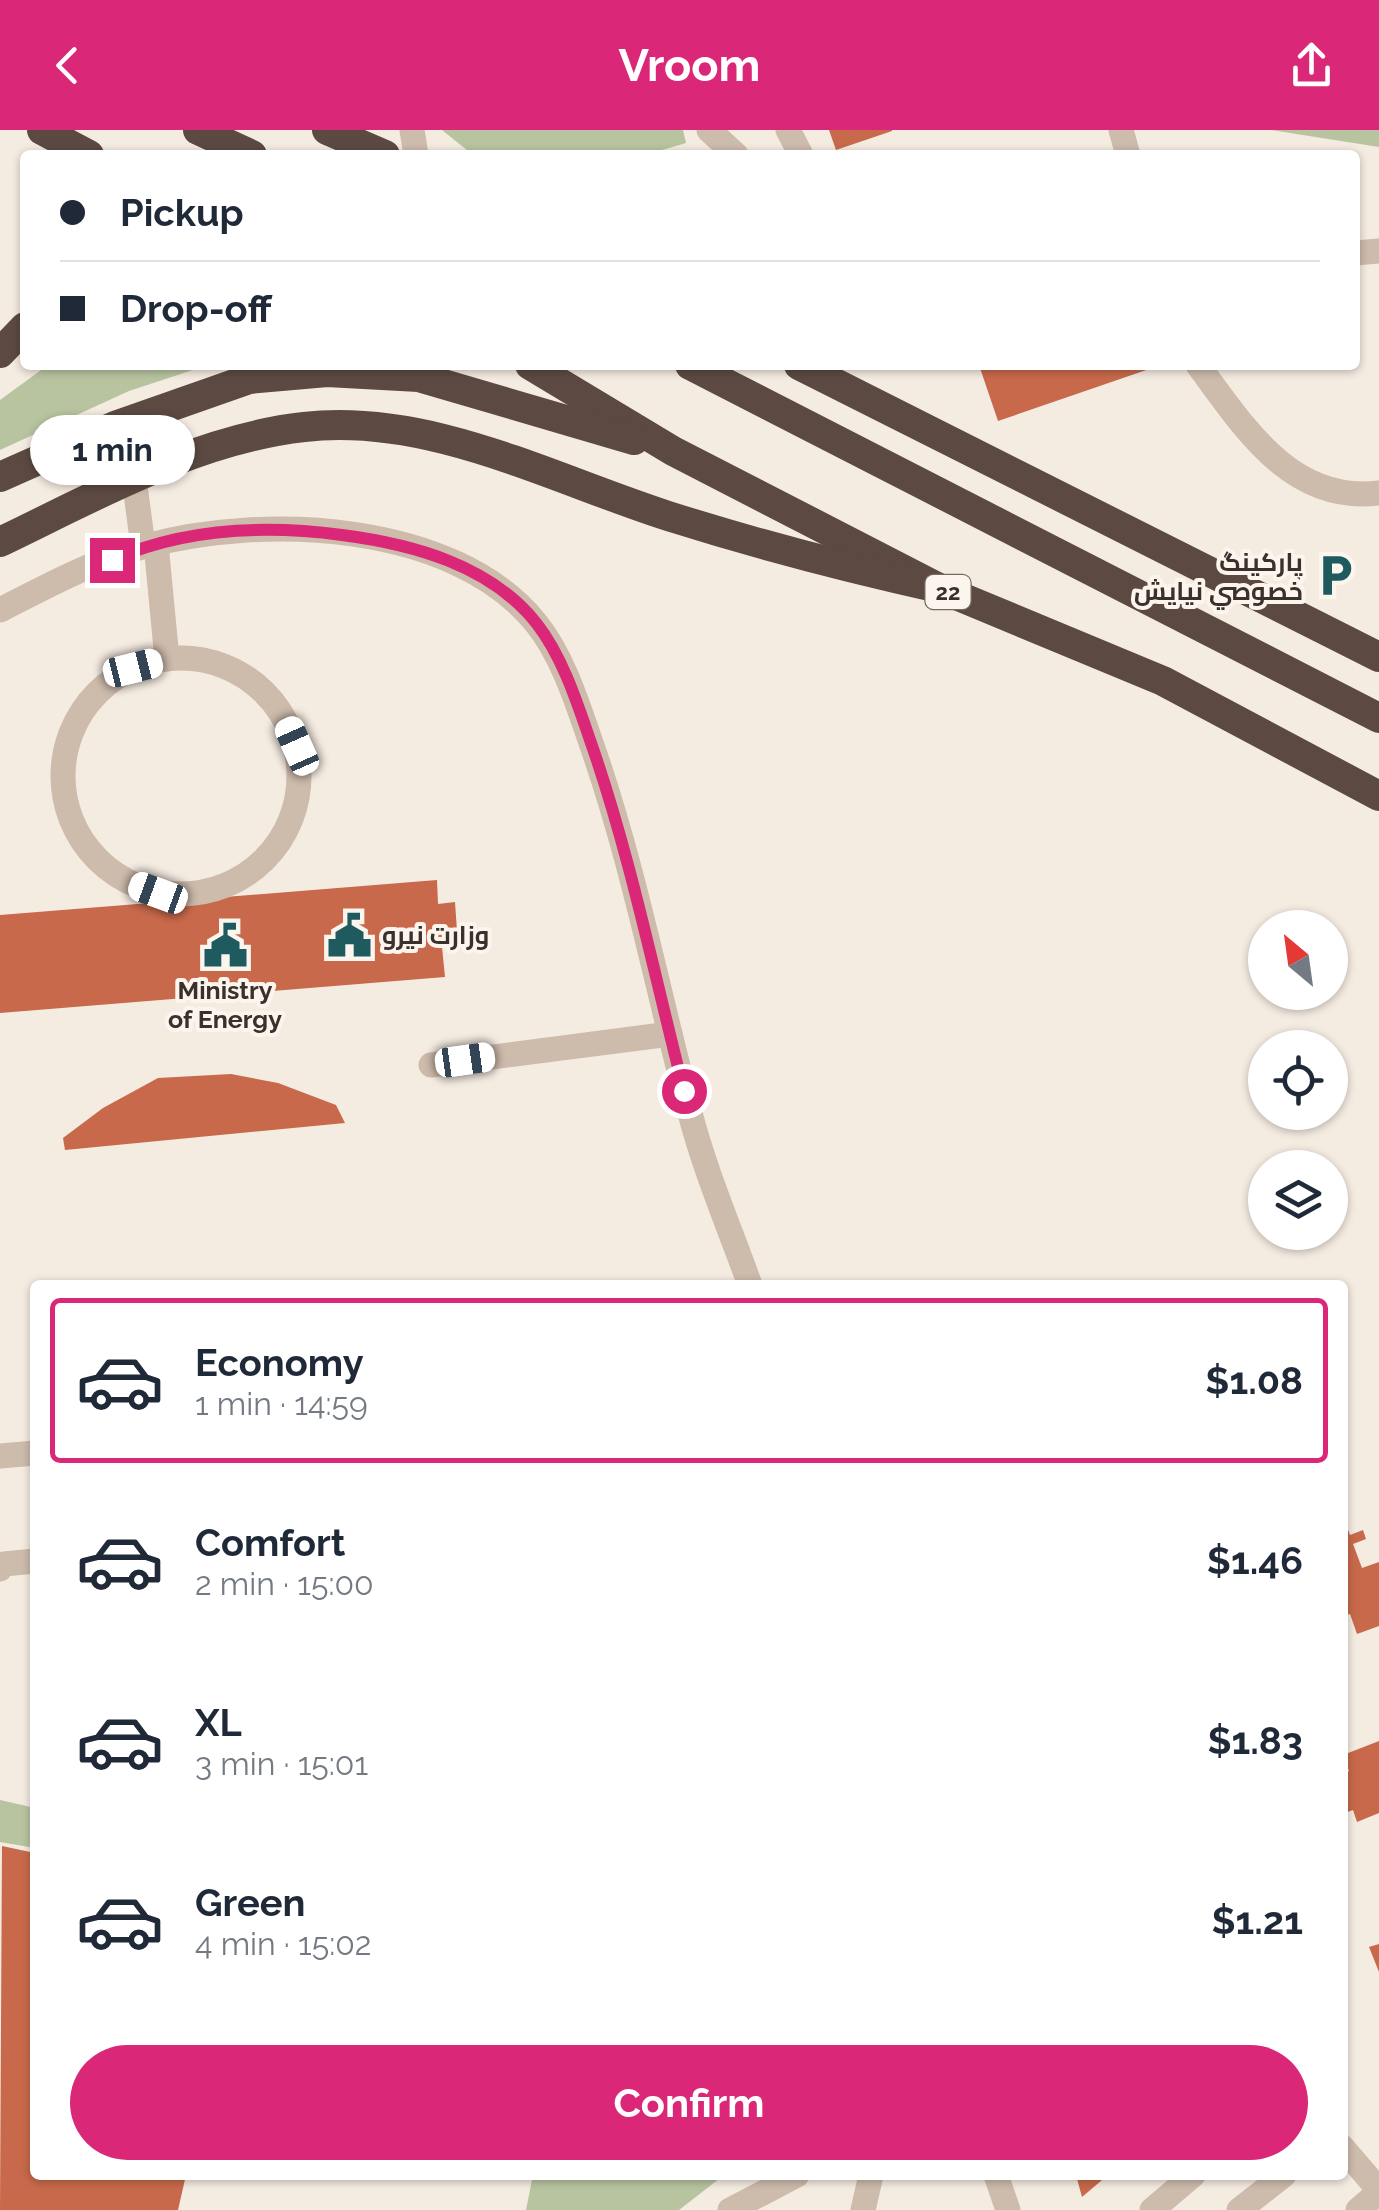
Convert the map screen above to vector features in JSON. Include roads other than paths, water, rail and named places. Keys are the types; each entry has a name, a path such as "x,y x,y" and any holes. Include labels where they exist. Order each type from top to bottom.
{"highway":[{"path":"42,130 80,150"},
{"path":"198,130 241,150"},
{"path":"327,130 374,150"},
{"path":"0,353 20,332"},
{"name":"22","path":"538,370 672,451 939,588 1163,682 1379,796"},
{"path":"700,370 1379,718"},
{"path":"809,370 1379,657"},
{"path":"0,477 114,426 248,379 328,372 419,377 672,451"},
{"path":"0,542 134,478 217,447 302,427 390,425 668,516 847,568 939,588"}],"lane":[{"path":"709,130 731,150"},
{"path":"1202,370 1252,438 1309,485 1358,496 1379,493"},
{"path":"134,478 150,545 168,659"},
{"path":"0,610 150,545 220,532 293,528 407,544 483,577 536,623 574,695 612,803 691,1120 748,1280"},
{"path":"168,659 214,661 251,679 280,709 297,746 300,787 289,826 266,860 232,884 196,894 158,893 123,880 93,857 73,826 63,790 64,752 78,717 102,688 133,668 168,659"},
{"path":"431,1065 670,1034"},
{"path":"0,1456 30,1453"},
{"path":"0,1568 4,1564 30,1561"},
{"path":"1348,2154 1379,2191 1358,2210"},
{"path":"730,2210 787,2180"},
{"path":"863,2210 870,2180"},
{"path":"998,2180 1008,2210"},
{"path":"1152,2210 1187,2180"},
{"path":"1239,2210 1278,2180"}],"place":[{"name":"پاركينگ خصوصي نيايش","path":"1336,576"},
{"name":"وزارت نیرو","path":"349,935"},
{"name":"Ministry of Energy","path":"225,946"}]}
